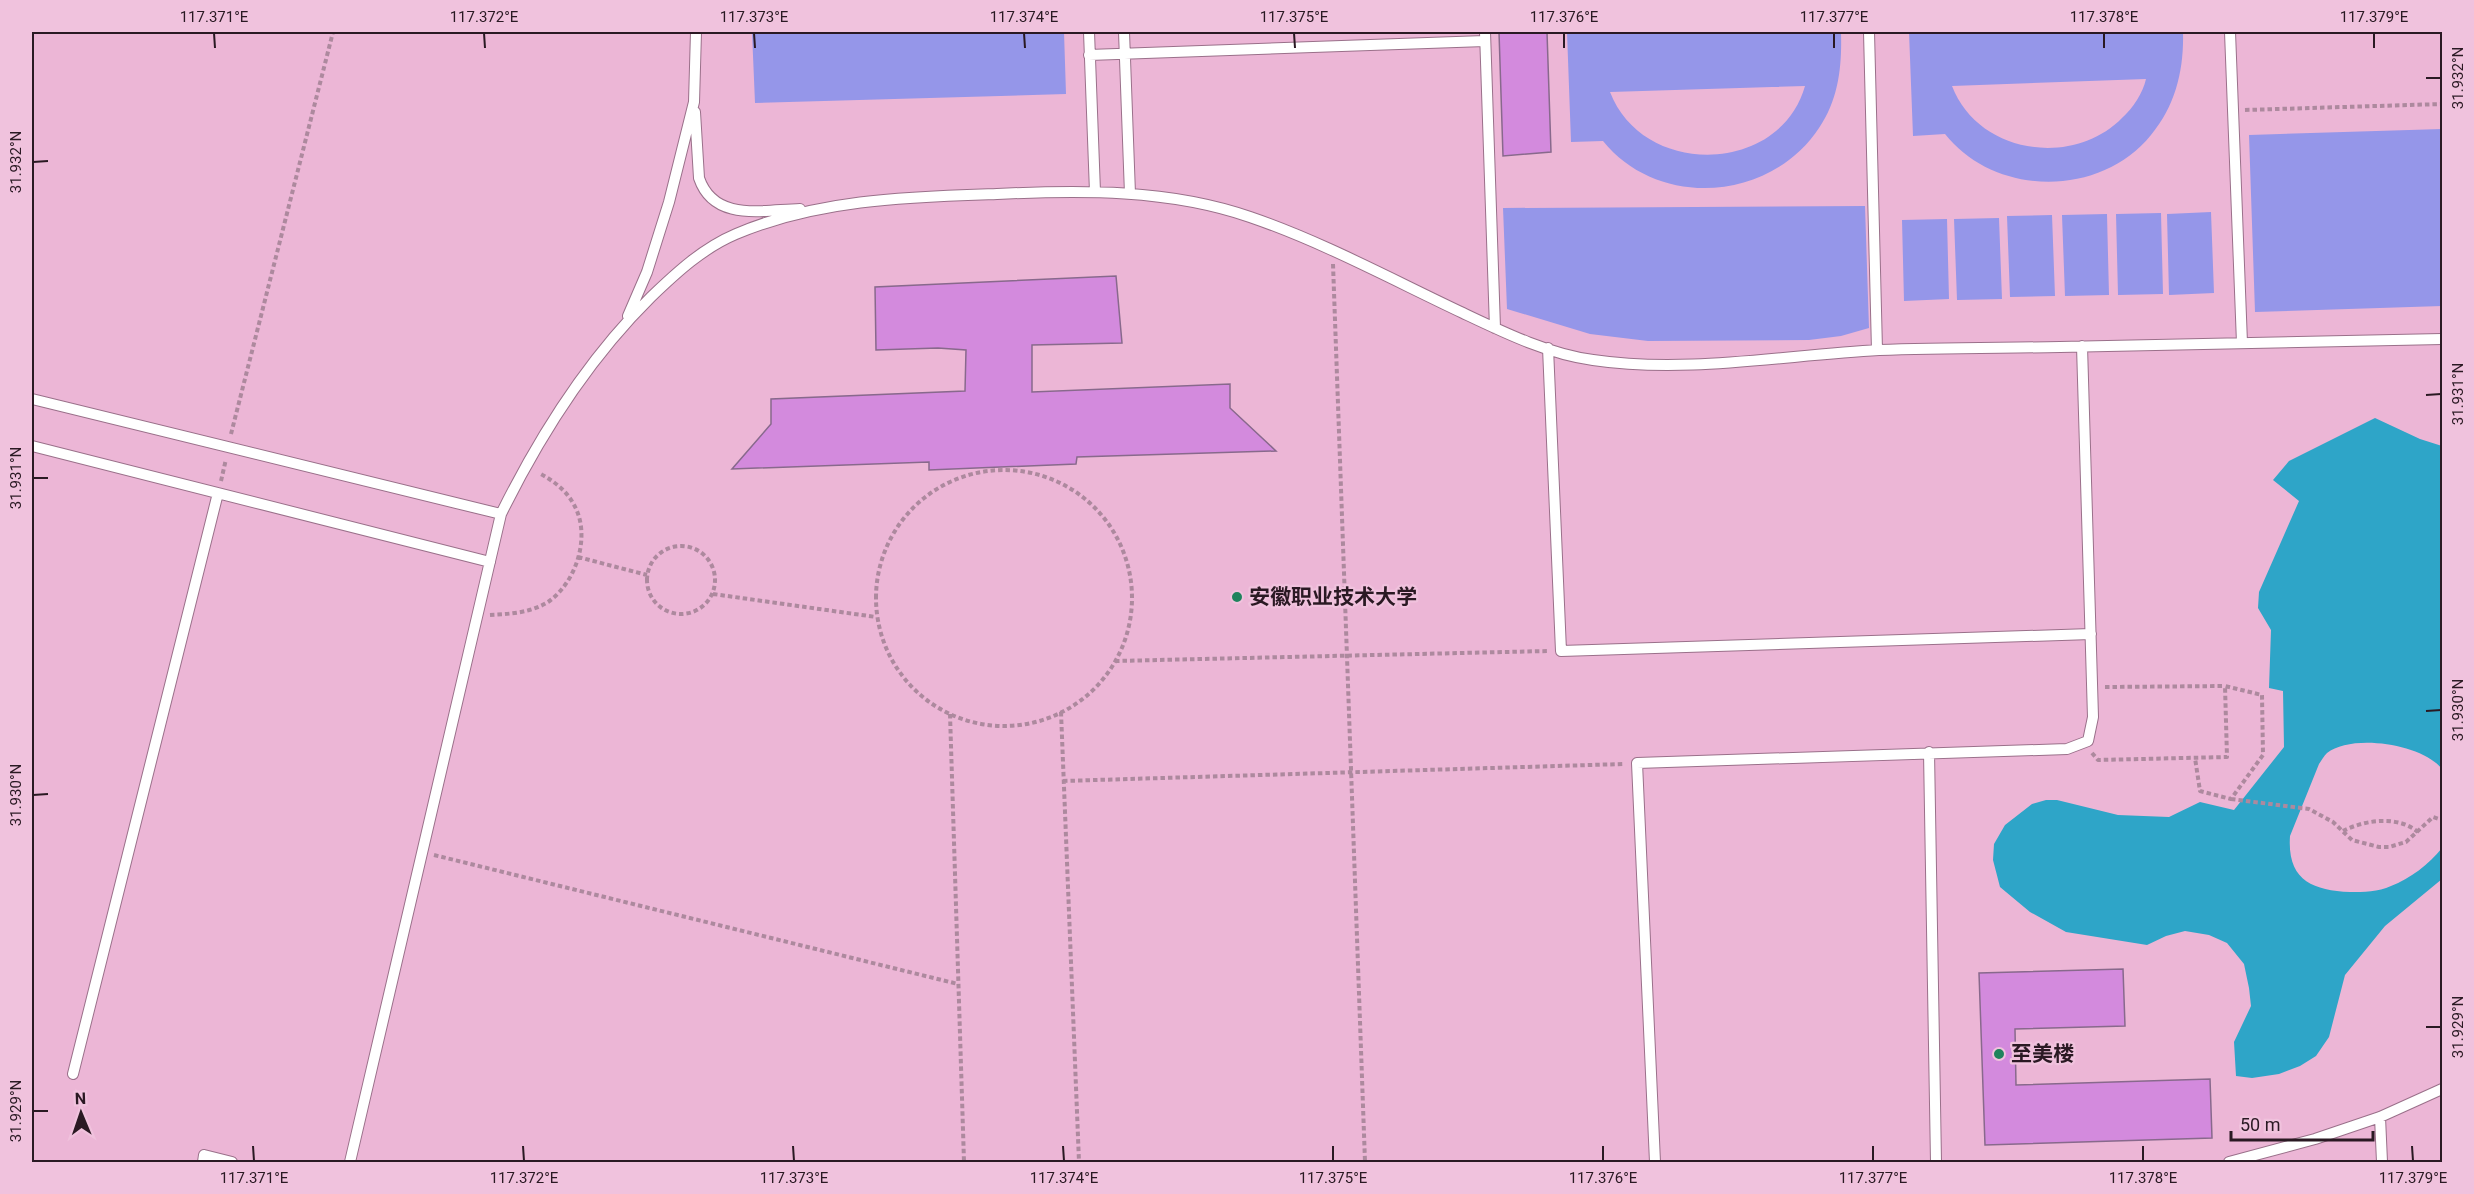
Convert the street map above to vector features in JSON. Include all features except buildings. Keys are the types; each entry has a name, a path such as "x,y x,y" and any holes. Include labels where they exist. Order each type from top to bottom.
{"lane":[{"path":"696,32 694,102 699,178 712,201 720,206 742,211 814,209 914,197 1067,191 1130,194 1204,204 1246,215 1297,235 1495,328 1548,348 1586,359 1632,364 1699,364 1877,350 2442,339"},
{"path":"1089,32 1095,192"},
{"path":"1124,32 1130,194"},
{"path":"1869,32 1877,350"},
{"path":"2230,32 2242,343"},
{"path":"1089,55 1485,36 1495,328"},
{"path":"626,322 646,272 669,202 694,102"},
{"path":"350,1162 501,514 525,465 551,423 617,330 678,271 711,246 755,226 814,209"},
{"path":"1655,1162 1637,763 2067,748 2088,741 2093,728 2082,346"},
{"path":"1548,348 1561,651 2091,634"},
{"path":"32,399 501,514"},
{"path":"32,446 490,562"},
{"path":"73,1074 218,493"},
{"path":"1929,752 1936,1162"},
{"path":"2229,1162 2315,1139 2380,1117 2442,1089"},
{"path":"2430,1095 2442,1100"},
{"path":"2380,1117 2382,1162"},
{"path":"203,1162 204,1155 232,1162"}],"path":[{"path":"218,493 333,32"},
{"path":"2233,110 2442,104"},
{"path":"1332,251 1365,1162"},
{"path":"477,615 513,614 545,603 566,585 578,557 581,541 574,504 563,489 525,465"},
{"path":"1008,469 1033,473 1057,481 1078,493 1098,510 1113,529 1124,552 1131,576 1133,601 1130,627 1115,661 1109,672 1092,691 1072,707 1024,724 999,726 974,722 950,714 928,702 909,685 894,664 883,642 876,617 875,592 878,568 899,522 936,488 959,477 983,471 1008,469"},
{"path":"675,546 696,549 705,555 715,573 713,594 698,610 676,614 666,611 651,596 647,575 656,556 665,549 675,546"},
{"path":"578,557 647,575"},
{"path":"713,594 876,617"},
{"path":"1115,661 1561,651"},
{"path":"2092,687 2225,686 2262,695 2263,755 2231,798"},
{"path":"2083,744 2098,760 2227,758 2225,686"},
{"path":"1060,712 1079,1162"},
{"path":"950,714 964,1162"},
{"path":"2195,758 2200,791 2231,798 2309,809 2333,822 2360,844 2389,847 2406,842 2433,817 2442,820"},
{"path":"1063,781 1637,763"},
{"path":"2343,831 2358,824 2387,822 2410,825 2418,832"},
{"path":"422,852 958,984"}],"shaded area":[{"name":"安徽职业技术大学","path":"32,32 2442,32 2442,1162 32,1162"},
{"path":"752,32 1064,32 1066,94 755,103"},
{"path":"1567,32 1841,32 1838,82 1826,117 1798,152 1773,171 1744,182 1714,188 1683,186 1654,178 1626,163 1603,141 1571,142","holes":["1805,86 1791,115 1769,137 1741,150 1710,155 1680,151 1651,140 1627,120 1610,92"]},
{"path":"1909,32 2183,32 2180,73 2167,111 2151,135 2130,156 2104,170 2077,179 2048,182 2019,179 1991,170 1966,155 1945,134 1913,136","holes":["2146,79 2130,110 2102,134 2078,144 2054,148 2028,146 2004,139 1983,127 1965,109 1952,86"]},
{"path":"2442,129 2442,306 2255,312 2249,135"},
{"path":"1865,206 1869,328 1841,336 1809,340 1648,341 1590,334 1507,309 1503,208"},
{"path":"2211,212 2214,293 2169,295 2167,214"},
{"path":"2161,213 2163,294 2118,295 2116,214"},
{"path":"2107,214 2109,295 2065,296 2062,215"},
{"path":"2052,215 2055,296 2010,297 2007,216"},
{"path":"1999,218 2002,299 1957,300 1954,219"},
{"path":"1947,219 1949,299 1904,301 1902,220"},
{"path":"2375,418 2420,439 2442,446 2442,769 2433,760 2420,753 2387,744 2369,743 2338,747 2327,753 2319,764 2290,836 2290,851 2298,873 2305,880 2324,889 2355,892 2386,888 2419,870 2442,848 2442,879 2385,926 2345,975 2329,1037 2316,1056 2300,1066 2279,1074 2252,1078 2236,1076 2234,1042 2251,1006 2244,964 2227,943 2209,935 2185,931 2166,936 2147,945 2066,932 2030,912 2000,887 1993,860 1994,844 2005,825 2032,804 2046,800 2057,800 2118,815 2169,817 2200,802 2234,810 2284,747 2283,691 2269,688 2271,630 2258,608 2259,592 2299,501 2273,480 2289,461"}],"place":[{"name":"安徽职业技术大学","path":"1237,597"},
{"name":"至美楼","path":"1999,1054"}]}
